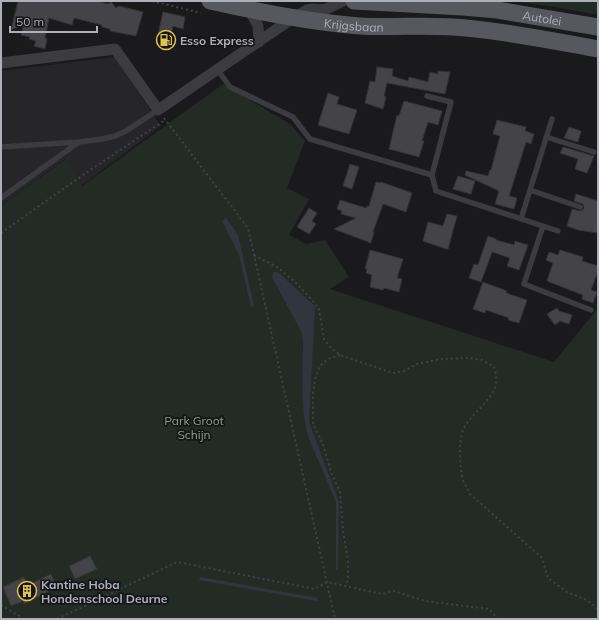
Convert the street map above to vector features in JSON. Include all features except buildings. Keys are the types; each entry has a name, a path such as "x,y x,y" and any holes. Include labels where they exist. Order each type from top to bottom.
{"main road":[{"name":"Krijgsbaan","path":"210,1 293,18 360,26 464,28 500,32"},
{"name":"Krijgsbaan","path":"354,1 463,6"},
{"name":"Autolei","path":"463,6 497,10 598,27"},
{"name":"Autolei","path":"500,32 598,49"}],"street":[{"path":"1,63 115,49 158,110 306,10 324,10 343,1"},
{"path":"249,9 258,26 259,42"}],"lane":[{"path":"217,69 230,87 293,117 310,139 432,175"},
{"path":"427,96 451,102 432,175 436,191 558,230"},
{"path":"1,147 79,142 115,136 158,110"},
{"path":"521,219 552,119"},
{"path":"546,137 594,152"},
{"path":"1,198 79,142"},
{"path":"530,190 580,207"},
{"path":"543,226 524,284 591,310"}],"path":[{"path":"158,110 248,228 335,619"},
{"path":"1,233 166,120"},
{"path":"254,255 277,268 294,281 314,302 319,309 324,339 330,348 340,355 393,373 404,371 417,364 442,359 469,358 482,360 494,366 496,376 495,387 487,402 469,421 463,431 460,445 461,469 464,482 470,494 542,558 548,578 567,592 587,600 598,609"},
{"path":"340,355 328,359 320,366 315,379 313,393 313,424 323,444 340,492 343,530 348,560 347,586"},
{"path":"57,619 177,562 315,589 327,582 382,594 394,591 425,601 489,608 498,619"},
{"path":"1,605 24,619"}],"shaded area":[{"path":"114,57 161,126 81,186 65,159 1,206 1,71"},
{"path":"226,218 238,235 254,306 251,307 239,255 222,221"},
{"path":"273,272 280,274 315,306 309,422 339,502 338,570 336,570 336,502 308,436 305,425 302,376 302,333 273,279"},
{"path":"200,577 317,598 317,601 199,580"}],"green space":[{"path":"511,1 598,1 598,13 593,14"},
{"name":"Park Groot Schijn","path":"223,84 290,124 305,141 287,188 309,199 289,235 306,244 325,240 349,277 330,289 554,362 598,308 598,619 1,619 1,206 66,159 82,186"}],"place":[{"name":"Esso Express","path":"166,40"},
{"name":"Kantine Hoba Hondenschool Deurne","path":"27,591"}]}
